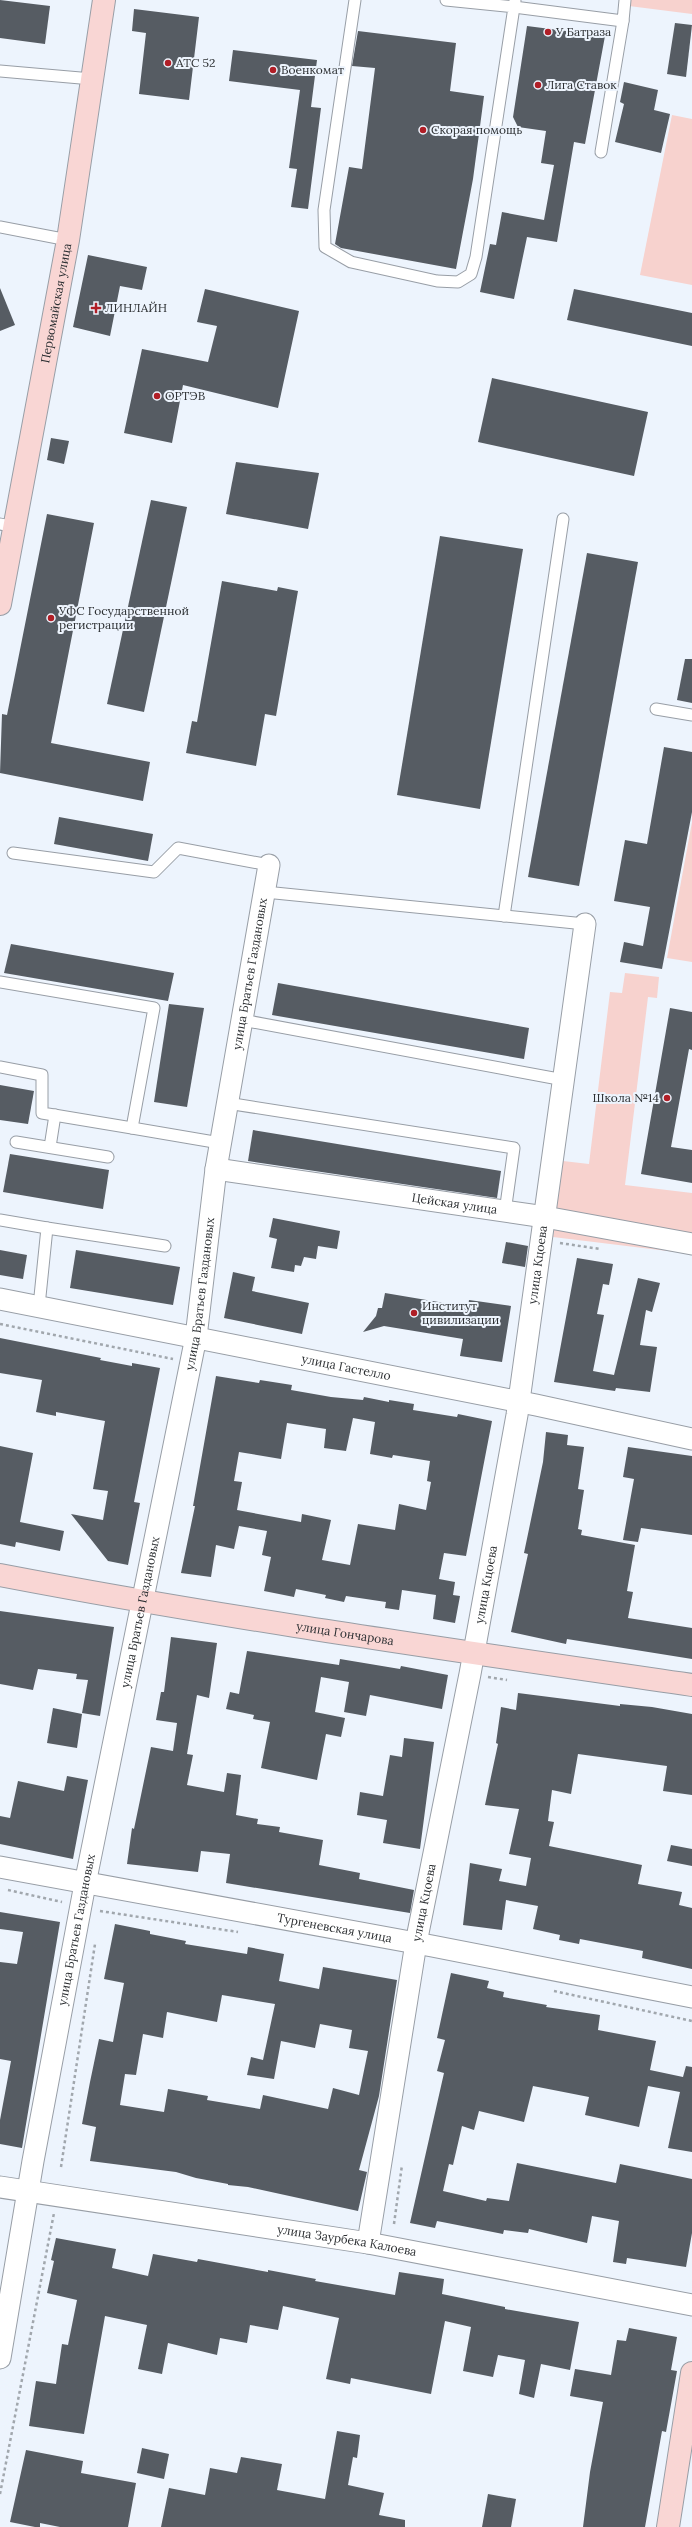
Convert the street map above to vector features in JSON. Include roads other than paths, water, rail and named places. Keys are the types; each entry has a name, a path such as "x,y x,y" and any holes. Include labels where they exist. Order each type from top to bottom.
{"street":[{"name":"Первомайская улица","path":"0,604 8,525 68,240 104,0"},
{"name":"улица Братьев Газдановых","path":"0,2358 85,1884 196,1337 220,1143 269,865"},
{"name":"улица Кцоева","path":"368,2243 416,1943 519,1402 585,924"},
{"name":"Цейская улица","path":"216,1169 545,1217 692,1244"},
{"name":"улица Гастелло","path":"0,1299 519,1402 692,1439"},
{"name":"улица Гончарова","path":"0,1575 142,1602 692,1685"},
{"name":"Тургеневская улица","path":"0,1868 416,1943 692,1997"},
{"name":"улица Заурбека Калоева","path":"0,2187 368,2243 692,2305"},
{"path":"668,2527 692,2373"}],"lane":[{"path":"355,0 324,210 325,247 351,262 437,281 458,282 471,274 476,257 515,3"},
{"path":"446,0 515,3 623,21"},
{"path":"601,152 623,21 625,0"},
{"path":"0,71 92,79"},
{"path":"0,227 68,240"},
{"path":"504,916 563,519"},
{"path":"656,709 692,715"},
{"path":"13,852 154,872 178,848 269,865"},
{"path":"265,892 585,924"},
{"path":"0,982 154,1008 132,1128"},
{"path":"242,1020 564,1080"},
{"path":"0,1067 42,1075 42,1113 220,1143"},
{"path":"227,1103 514,1148 505,1212"},
{"path":"50,1147 55,1115"},
{"path":"16,1142 108,1157"},
{"path":"0,1220 165,1246"},
{"path":"39,1306 47,1228"}],"place":[{"name":"У Батраза","path":"548,32"},
{"name":"АТС 52","path":"168,63"},
{"name":"Военкомат","path":"273,70"},
{"name":"Лига Ставок","path":"538,85"},
{"name":"Скорая помощь","path":"423,130"},
{"name":"ЛИНЛАЙН","path":"96,308"},
{"name":"ОРТЭВ","path":"157,396"},
{"name":"УФС Государственной регистрации","path":"51,618"},
{"name":"Школа №14","path":"667,1098"},
{"name":"Институт цивилизации","path":"414,1313"}]}
